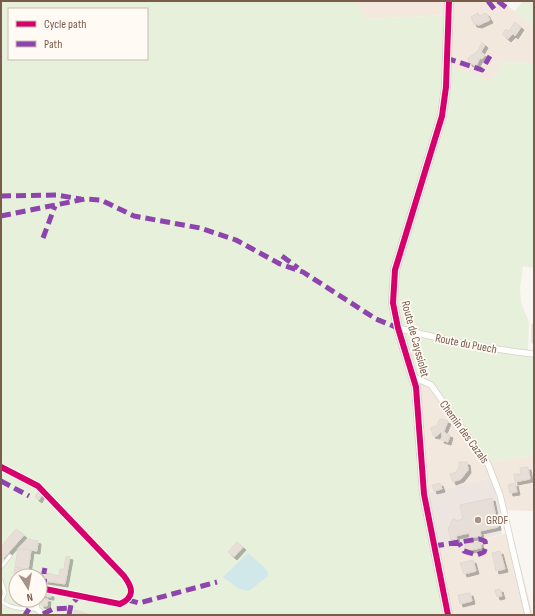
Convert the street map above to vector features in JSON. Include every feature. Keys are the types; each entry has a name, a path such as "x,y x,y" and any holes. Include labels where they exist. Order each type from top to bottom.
{"street":[{"name":"Route de Cayssiolet","path":"448,1 446,87 442,116 395,270 393,303 398,328 414,377 424,494 448,615"},
{"name":"Route du Puech","path":"398,328 460,344 534,354"},
{"name":"Chemin des Cazals","path":"414,377 430,385 488,464 500,495 528,615"},
{"path":"1,466 38,486 130,583 131,595 128,600 120,604 48,590"},
{"path":"36,608 44,615"}],"lane":[{"path":"1,567 10,556"},
{"path":"1,580 5,593 1,602"}],"shaded area":[{"path":"355,1 502,1 534,28 534,63 503,62 492,82 450,66 451,15 365,19"},
{"path":"410,381 436,385 489,462 534,455 534,511 507,510 492,478 421,494"},
{"path":"492,478 500,511 502,534 433,552 421,494"},
{"path":"512,532 533,615 446,615 433,552"}],"green space":[{"path":"1,1 355,1 366,19 451,15 450,66 492,82 503,62 534,63 534,268 523,266 520,287 521,303 529,322 528,351 534,351 534,455 489,462 436,385 410,382 421,494 446,615 1,615"},
{"path":"523,1 534,1 534,28 514,12"}],"water":[{"path":"248,553 267,570 268,576 249,591 239,589 223,577"}],"building":[{"path":"478,13 479,16 486,13 490,20 479,25 474,24 471,17"},
{"path":"515,22 521,27 515,36 513,34 508,39 502,34 506,29 509,31"},
{"path":"482,42 485,45 481,52 485,55 482,59 480,58 476,66 469,63 468,58 478,51"},
{"path":"532,324 534,324 534,343 532,343"},
{"path":"442,419 448,421 444,431 450,435 448,442 441,440 441,432 437,436 432,435 433,433 430,428 437,426 439,420"},
{"path":"459,462 467,462 468,470 461,479 453,482 450,474 456,472 459,467"},
{"path":"528,467 530,479 515,482 514,474 521,474 520,468"},
{"path":"440,483 442,489 434,491 432,485"},
{"path":"515,483 517,492 510,493 508,485"},
{"path":"38,492 42,494 39,500 35,497"},
{"name":"GRDF","path":"492,498 498,527 480,531 481,536 470,538 469,533 456,536 457,539 451,540 448,528 453,519 456,521 463,519 460,505"},
{"path":"16,529 24,535 2,560 1,547"},
{"path":"28,539 38,541 37,551 18,548"},
{"path":"237,542 243,547 234,557 228,552"},
{"path":"480,542 481,548 465,551 465,544"},
{"path":"18,548 31,550 28,568 15,567"},
{"path":"500,551 505,569 496,571 492,553"},
{"path":"66,556 70,557 65,584 48,581 48,573 59,576 60,569 64,569"},
{"path":"473,560 476,571 464,574 460,563"},
{"path":"500,589 502,596 497,597 495,590"},
{"path":"470,593 472,601 460,604 458,595"},
{"path":"75,610 91,615 73,615"}],"marked path":[{"path":"488,1 495,10"},
{"path":"498,1 508,9"},
{"path":"446,58 482,70 490,56"},
{"path":"1,196 56,195 81,199"},
{"path":"1,216 85,199 101,200 134,216 200,228 236,240 280,264 303,272 376,319 398,328"},
{"path":"43,238 55,206"},
{"path":"282,256 298,268"},
{"path":"1,481 29,496"},
{"path":"434,546 479,539 485,541 486,547 484,552 477,555 464,551 459,543"},
{"path":"128,600 139,603 217,582"},
{"path":"69,615 71,605 78,597"},
{"path":"43,614 53,609 70,608"},
{"path":"25,615 29,609"}],"cycle path":[{"path":"448,615 424,494 416,387 398,328 393,303 395,270 442,116 446,87 449,1"},
{"path":"1,467 38,486 124,576 131,588 131,592 128,598 120,604 48,590"}],"place":[{"name":"GRDF","path":"478,520"}]}
